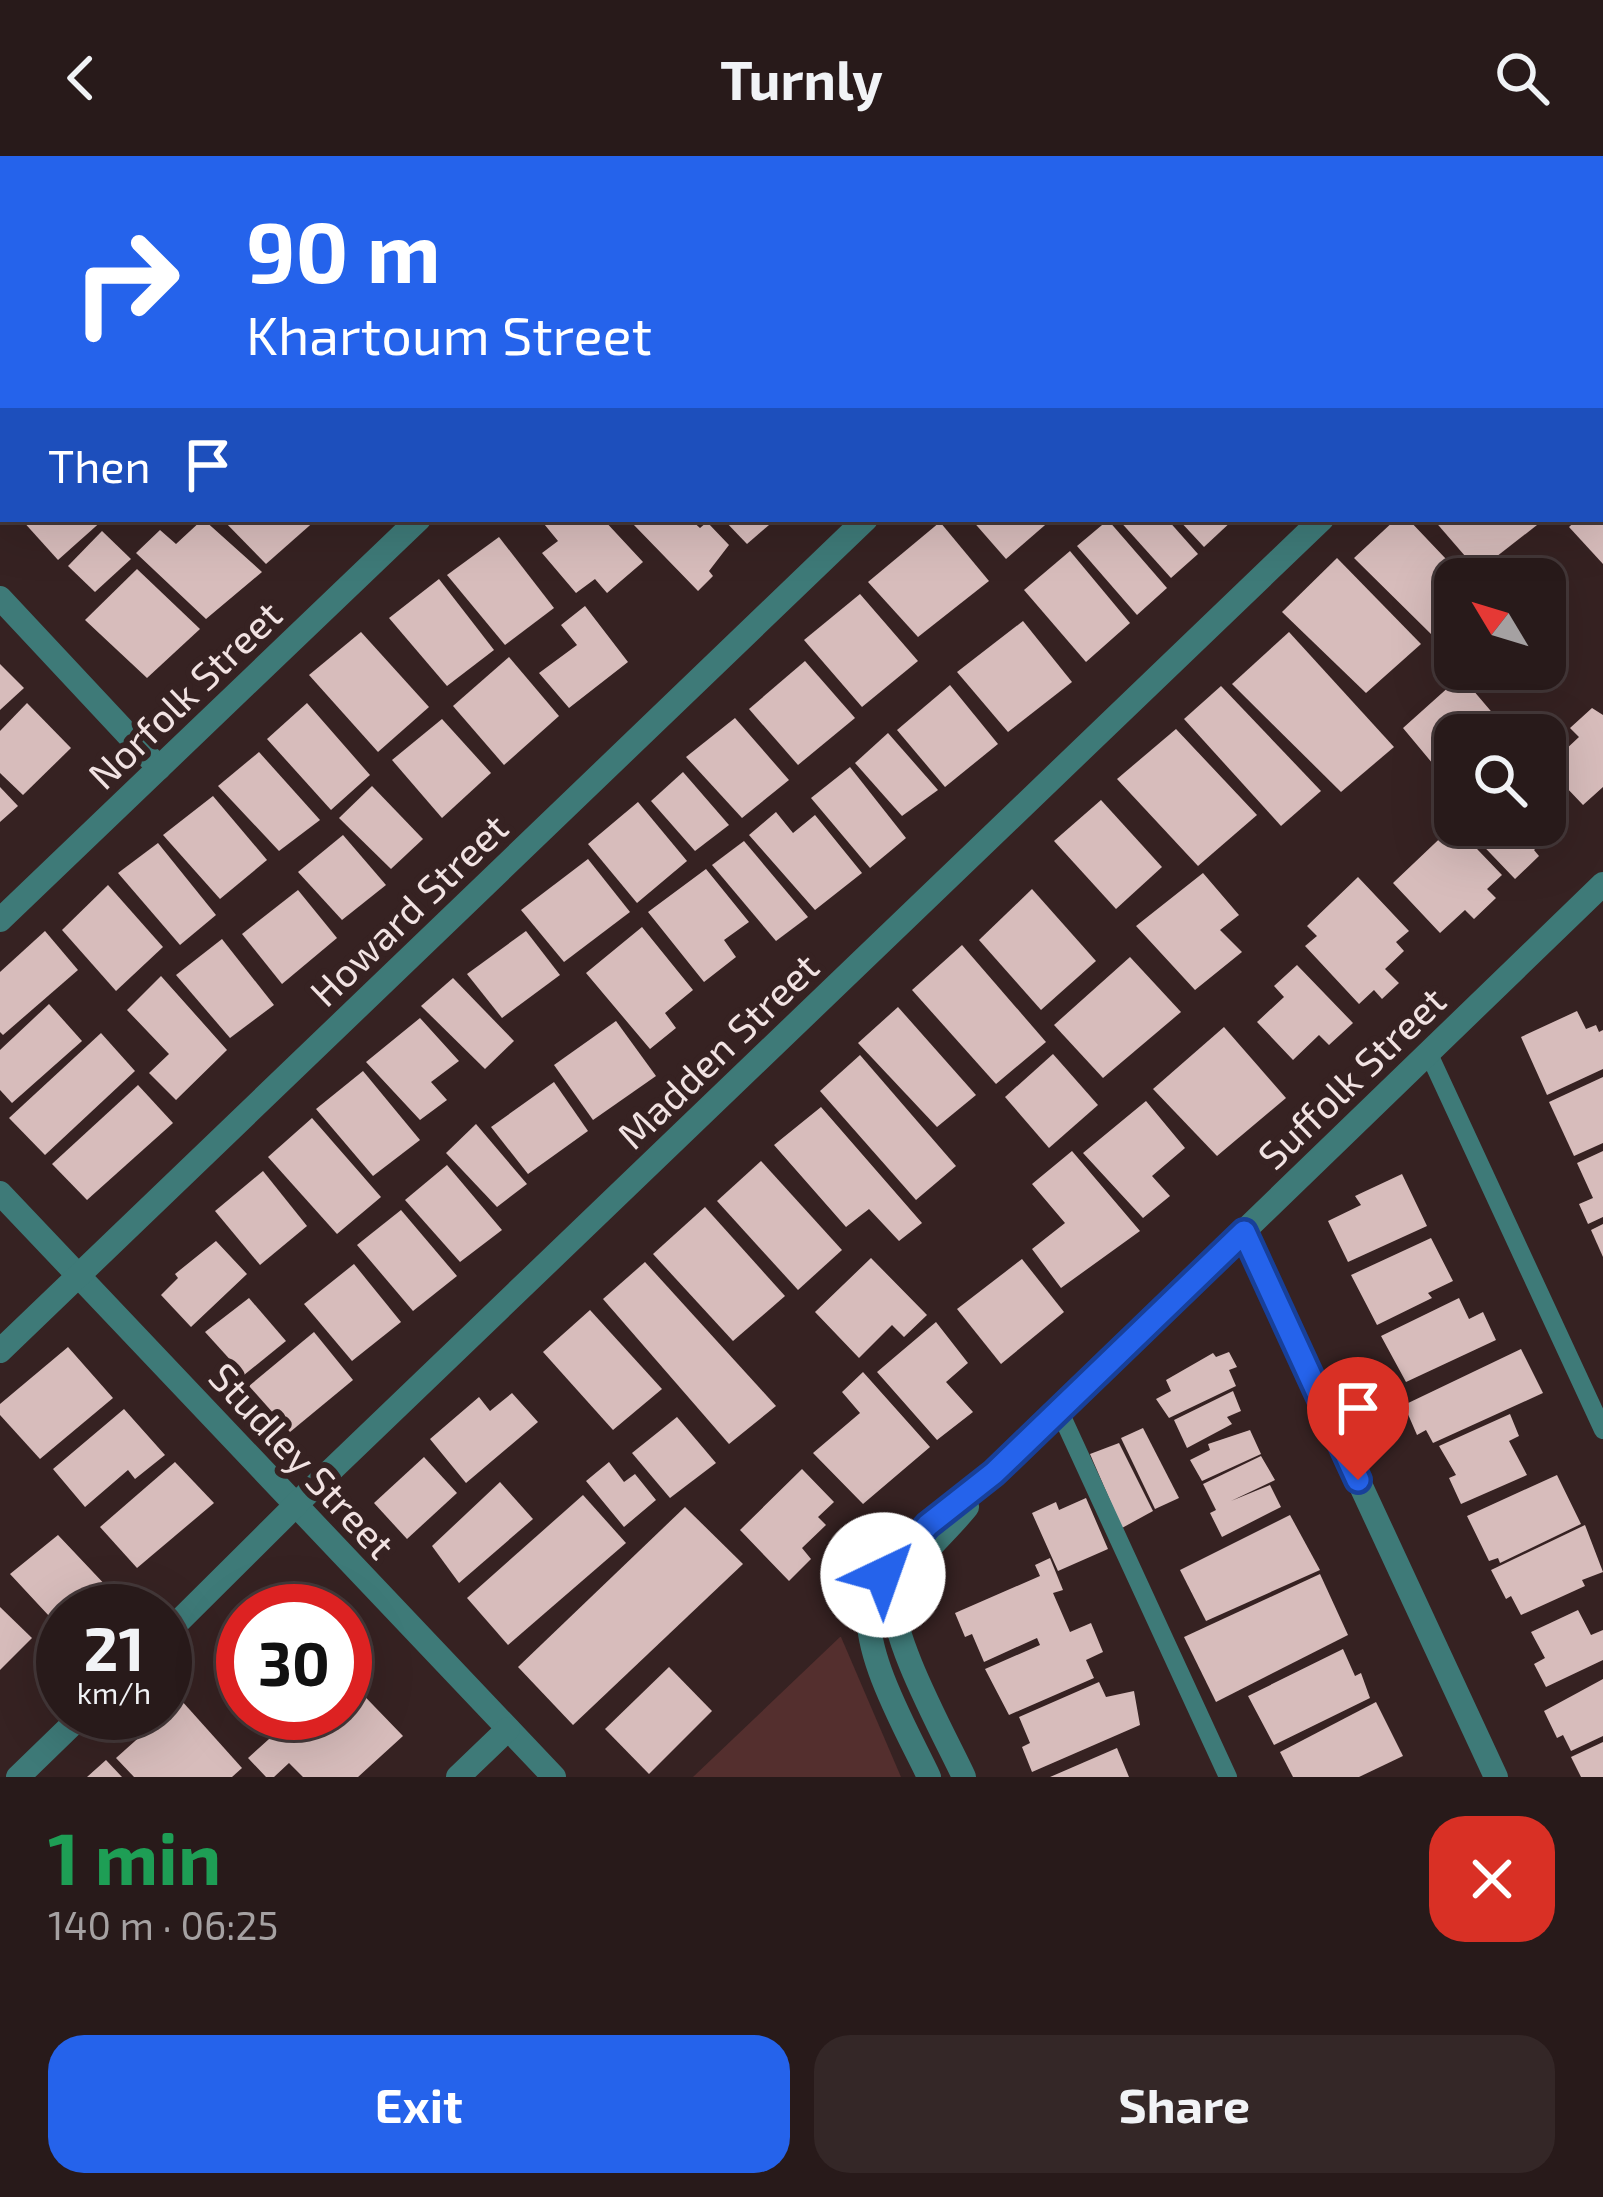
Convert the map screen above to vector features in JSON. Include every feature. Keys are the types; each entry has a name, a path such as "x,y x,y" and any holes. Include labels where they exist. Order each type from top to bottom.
{"street":[{"name":"Norfolk Street","path":"0,920 415,522"},
{"name":"Howard Street","path":"0,1352 863,522"},
{"name":"Madden Street","path":"192,1609 1319,522"},
{"path":"0,598 160,768"},
{"name":"Suffolk Street","path":"929,1777 883,1677 873,1639 872,1593 904,1564 939,1542 994,1473 1603,884"},
{"name":"Studley Street","path":"0,1193 554,1777"},
{"path":"1244,1232 1496,1777"},
{"path":"904,1564 893,1611 899,1636 964,1777"},
{"path":"458,1777 508,1729"},
{"path":"18,1777 56,1740"}],"lane":[{"path":"1428,1052 1603,1430"},
{"path":"1059,1410 1228,1777"}],"shaded area":[{"path":"840,1637 901,1777 693,1777"}],"building":[{"path":"24,522 101,522 58,560"},
{"path":"200,522 206,522 262,572 206,619 136,553 160,530 176,544"},
{"path":"225,522 314,522 266,564"},
{"path":"542,522 606,522 643,562 607,593 595,579 576,593 542,553 558,541"},
{"path":"693,522 700,528 707,522 729,545 709,571 713,576 698,591 633,524"},
{"path":"726,522 773,522 747,544"},
{"path":"940,522 989,581 918,637 868,582"},
{"path":"974,522 1049,522 1006,559"},
{"path":"1110,522 1167,588 1137,615 1077,546"},
{"path":"1121,522 1170,522 1198,554 1171,578"},
{"path":"1181,522 1231,522 1204,547"},
{"path":"1393,522 1411,522 1445,558 1434,558 1432,635 1354,558"},
{"path":"1436,522 1534,522 1537,525 1495,558 1467,558"},
{"path":"1575,522 1603,522 1603,564 1569,527"},
{"path":"102,531 131,559 95,592 68,566"},
{"path":"499,537 554,608 505,645 447,575"},
{"path":"1070,551 1130,623 1086,662 1024,590"},
{"path":"1337,558 1421,644 1366,693 1282,612"},
{"path":"137,569 200,629 147,678 85,620"},
{"path":"439,579 494,650 447,686 389,618"},
{"path":"860,594 918,661 862,707 804,640"},
{"path":"585,606 628,662 569,708 539,673 577,645 561,625"},
{"path":"1023,621 1072,682 1008,732 957,672"},
{"path":"361,632 429,707 378,752 309,675"},
{"path":"1289,632 1394,747 1341,792 1232,684"},
{"path":"509,657 559,716 504,765 453,706"},
{"path":"805,661 855,718 798,765 749,709"},
{"path":"0,664 24,688 0,710"},
{"path":"950,685 998,744 945,787 897,730"},
{"path":"1221,686 1321,791 1281,826 1184,719"},
{"path":"1445,690 1473,690 1493,714 1434,714 1434,765 1403,728"},
{"path":"27,703 71,748 23,795 0,773 0,731"},
{"path":"307,703 370,775 331,810 267,739"},
{"path":"1592,708 1603,715 1603,787 1583,805 1566,787 1566,749 1579,737 1570,728"},
{"path":"735,718 789,780 742,818 686,757"},
{"path":"442,719 491,773 442,818 392,760"},
{"path":"1176,729 1257,815 1198,866 1117,779"},
{"path":"888,733 938,790 902,816 855,763"},
{"path":"259,752 320,820 279,851 218,786"},
{"path":"850,767 906,838 870,868 811,798"},
{"path":"683,772 729,825 695,851 651,801"},
{"path":"372,786 423,839 391,869 339,818"},
{"path":"0,787 18,806 0,822"},
{"path":"213,796 267,860 220,899 163,835"},
{"path":"1101,800 1162,867 1116,909 1054,841"},
{"path":"638,802 687,861 637,903 588,844"},
{"path":"776,812 793,833 815,815 862,873 815,910 749,835"},
{"path":"343,835 386,885 342,920 298,872"},
{"path":"744,841 808,917 776,941 712,865"},
{"path":"158,843 216,915 180,945 118,873"},
{"path":"1434,844 1474,846 1502,875 1487,889 1496,898 1474,919 1465,910 1440,933 1393,883"},
{"path":"1483,846 1538,846 1534,850 1539,856 1515,879"},
{"path":"588,859 630,912 564,962 521,910"},
{"path":"706,869 749,922 724,940 736,957 704,982 648,912"},
{"path":"1203,873 1239,915 1220,930 1242,952 1195,990 1136,926"},
{"path":"1358,877 1409,931 1396,942 1404,951 1385,969 1399,983 1382,999 1374,990 1359,1004 1305,946 1317,936 1307,926"},
{"path":"108,885 163,947 116,991 62,930"},
{"path":"1032,889 1096,961 1041,1010 979,940"},
{"path":"298,890 337,938 282,984 242,934"},
{"path":"642,927 693,990 665,1013 676,1028 650,1049 586,973"},
{"path":"45,931 78,970 3,1035 0,972"},
{"path":"526,931 560,975 502,1018 467,974"},
{"path":"222,939 274,1005 230,1038 176,975"},
{"path":"962,945 1046,1042 996,1084 912,990"},
{"path":"1130,957 1181,1012 1103,1078 1054,1025"},
{"path":"1297,965 1353,1023 1329,1045 1319,1035 1293,1060 1257,1022 1284,997 1274,986"},
{"path":"161,976 227,1050 176,1100 149,1073 169,1054 127,1010"},
{"path":"453,978 514,1041 485,1069 421,1006"},
{"path":"49,1004 82,1041 12,1103 0,1090 0,1050"},
{"path":"898,1007 976,1095 937,1127 858,1043"},
{"path":"1577,1011 1586,1029 1596,1025 1599,1032 1603,1030 1603,1069 1547,1095 1521,1037"},
{"path":"420,1018 459,1061 431,1082 447,1100 420,1120 366,1062"},
{"path":"616,1021 656,1076 593,1120 554,1065"},
{"path":"1224,1027 1286,1098 1217,1156 1153,1089"},
{"path":"101,1033 135,1071 45,1155 9,1118"},
{"path":"1053,1054 1098,1105 1049,1148 1005,1097"},
{"path":"860,1055 956,1166 916,1200 820,1091"},
{"path":"363,1071 420,1140 373,1176 316,1109"},
{"path":"1603,1077 1603,1143 1574,1156 1549,1102"},
{"path":"554,1082 588,1131 528,1174 491,1127"},
{"path":"138,1085 173,1123 87,1200 52,1164"},
{"path":"1146,1101 1185,1148 1152,1176 1170,1196 1143,1218 1083,1153"},
{"path":"821,1107 922,1223 899,1241 869,1209 846,1227 774,1145"},
{"path":"312,1118 381,1197 337,1234 268,1157"},
{"path":"476,1124 527,1184 497,1207 446,1153"},
{"path":"1072,1151 1140,1231 1061,1288 1032,1249 1065,1223 1032,1184"},
{"path":"1603,1151 1603,1217 1588,1224 1579,1204 1593,1198 1577,1163"},
{"path":"761,1161 842,1250 798,1290 717,1201"},
{"path":"447,1165 502,1230 460,1262 405,1200"},
{"path":"263,1171 307,1226 260,1265 215,1211"},
{"path":"1402,1174 1427,1226 1348,1262 1328,1221 1361,1205 1355,1196"},
{"path":"705,1207 785,1296 733,1341 653,1254"},
{"path":"401,1210 457,1276 413,1311 357,1245"},
{"path":"1603,1224 1603,1257 1591,1230"},
{"path":"1431,1238 1453,1281 1428,1293 1432,1298 1377,1325 1351,1275"},
{"path":"216,1241 247,1274 191,1327 161,1295 178,1278 175,1274"},
{"path":"871,1258 927,1315 904,1337 892,1325 859,1358 815,1312"},
{"path":"1022,1259 1064,1312 1001,1364 957,1309"},
{"path":"645,1262 776,1406 729,1444 603,1299"},
{"path":"354,1264 401,1322 352,1361 304,1304"},
{"path":"249,1298 286,1341 244,1375 205,1332"},
{"path":"1459,1298 1469,1319 1483,1312 1496,1340 1406,1382 1381,1336"},
{"path":"590,1310 662,1389 613,1430 543,1352"},
{"path":"936,1322 968,1363 946,1382 973,1412 937,1440 877,1372"},
{"path":"314,1332 353,1380 290,1432 249,1386"},
{"path":"68,1347 113,1398 40,1459 0,1415 0,1404"},
{"path":"1521,1349 1543,1393 1433,1443 1426,1430 1417,1435 1404,1405"},
{"path":"1229,1352 1237,1367 1229,1370 1236,1386 1169,1418 1156,1399 1171,1391 1166,1380 1213,1353 1216,1357"},
{"path":"863,1372 930,1447 863,1504 813,1453 860,1413 842,1392"},
{"path":"1233,1391 1241,1411 1227,1417 1232,1424 1187,1448 1174,1420"},
{"path":"512,1393 538,1422 466,1483 430,1439 479,1397 490,1411"},
{"path":"124,1409 165,1455 135,1479 128,1470 85,1507 53,1469"},
{"path":"1510,1414 1519,1436 1509,1441 1527,1475 1461,1504 1449,1478 1456,1475 1439,1446"},
{"path":"677,1417 716,1463 670,1498 632,1453"},
{"path":"1143,1428 1179,1498 1155,1509 1121,1438"},
{"path":"1250,1430 1261,1454 1202,1481 1190,1460 1210,1450 1208,1444"},
{"path":"1119,1443 1153,1511 1122,1528 1090,1454"},
{"path":"1261,1456 1275,1480 1231,1501 1270,1485 1281,1507 1222,1537 1203,1484"},
{"path":"424,1457 457,1493 407,1539 374,1503"},
{"path":"175,1462 214,1503 137,1568 100,1527"},
{"path":"609,1462 624,1482 635,1474 656,1500 624,1527 586,1481"},
{"path":"802,1469 834,1502 818,1517 826,1525 802,1548 811,1559 789,1581 740,1530"},
{"path":"1557,1475 1581,1524 1500,1563 1498,1558 1489,1561 1467,1516"},
{"path":"500,1482 533,1519 459,1583 432,1546"},
{"path":"583,1495 626,1543 508,1645 467,1598"},
{"path":"1086,1498 1108,1549 1058,1571 1032,1513 1056,1502 1059,1510"},
{"path":"685,1507 743,1564 573,1725 518,1667"},
{"path":"1290,1515 1320,1570 1206,1621 1180,1570"},
{"path":"1585,1525 1603,1572 1582,1580 1585,1586 1521,1615 1511,1596 1506,1599 1491,1570"},
{"path":"58,1535 104,1584 36,1584 36,1602 10,1574"},
{"path":"1050,1558 1063,1590 1053,1593 1070,1632 1091,1623 1103,1652 1086,1660 1094,1678 1009,1715 985,1669 1040,1645 1037,1638 984,1662 972,1634 965,1637 955,1613 1040,1576 1035,1565"},
{"path":"1320,1574 1348,1635 1216,1702 1184,1637"},
{"path":"0,1607 32,1638 0,1670"},
{"path":"1578,1610 1591,1635 1603,1630 1603,1660 1546,1687 1534,1664 1545,1658 1531,1632"},
{"path":"1343,1649 1355,1676 1361,1673 1370,1698 1274,1745 1248,1696"},
{"path":"669,1667 712,1711 649,1774 605,1729"},
{"path":"1603,1679 1603,1736 1571,1751 1563,1735 1557,1738 1544,1711"},
{"path":"1099,1682 1106,1697 1134,1691 1140,1725 1032,1772 1022,1747 1030,1743 1019,1717"},
{"path":"1376,1702 1403,1756 1359,1777 1293,1777 1280,1752"},
{"path":"372,1704 403,1736 358,1777 303,1777 289,1763 274,1777 266,1777 248,1758 268,1740 372,1740"},
{"path":"192,1712 242,1768 232,1777 134,1777 116,1758 136,1740 192,1740"},
{"path":"1603,1742 1603,1777 1581,1777 1571,1757"},
{"path":"1117,1748 1129,1777 1050,1777"},
{"path":"106,1760 122,1777 87,1777"}],"route":[{"path":"883,1575 928,1525 994,1473 1244,1232 1358,1480"}]}
